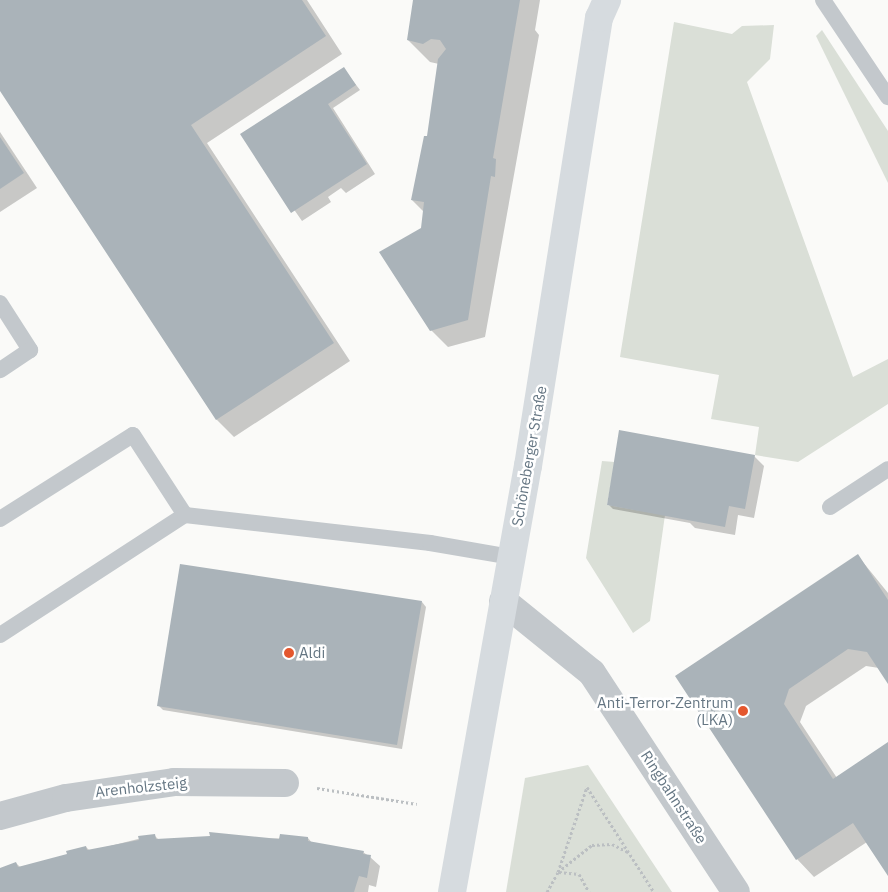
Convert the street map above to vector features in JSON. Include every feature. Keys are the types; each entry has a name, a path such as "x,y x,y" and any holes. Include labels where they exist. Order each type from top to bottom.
{"main road":[{"name":"Schöneberger Straße","path":"452,892 574,193 601,6"}],"street":[{"name":"Ringbahnstraße","path":"503,601 592,672 736,892"},
{"name":"Arenholzsteig","path":"0,816 66,798 174,782 298,785"}],"lane":[{"path":"823,0 888,97"},
{"path":"0,302 30,350 0,370"},
{"path":"0,520 133,435 185,515"},
{"path":"830,507 888,470"},
{"path":"0,635 185,515 430,543 511,557"}],"path":[{"path":"298,785 417,804"},
{"path":"547,892 558,872 587,787 652,891"},
{"path":"558,872 592,845 612,844 629,853"},
{"path":"558,872 579,874 590,892"}],"shaded area":[{"path":"674,22 732,34 742,26 774,25 770,59 747,82 853,377 888,359 888,404 798,462 755,455 759,427 711,419 719,375 620,357"},
{"path":"822,30 888,131 888,183 816,36"},
{"path":"602,461 615,462 607,505 665,515 650,621 633,633 586,558"},
{"path":"588,765 672,892 506,892 525,778"}],"building":[{"path":"0,0 302,0 326,36 191,125 334,343 216,420 0,91"},
{"path":"413,0 520,0 493,158 496,159 495,177 491,176 468,320 430,331 379,252 421,228 424,202 411,200 424,136 427,136 438,59 446,49 440,40 431,39 423,44 407,40"},
{"path":"344,67 356,85 328,104 367,164 291,213 240,134"},
{"path":"0,137 24,173 0,189"},
{"path":"619,430 755,455 745,509 729,506 725,527 607,505"},
{"name":"Anti-Terror-Zentrum (LKA)","path":"858,554 888,600 888,684 867,652 848,649 789,689 784,704 833,779 888,742 888,876 853,823 796,860 675,676"},
{"name":"Aldi","path":"180,564 422,601 397,745 157,706"},
{"path":"209,832 279,839 280,834 308,837 308,841 364,851 363,854 371,855 367,878 359,876 354,892 0,892 0,868 16,862 18,867 67,854 66,851 86,846 87,850 139,840 138,836 155,834 156,839 210,836"}],"place":[{"name":"Aldi","path":"289,653"},
{"name":"Anti-Terror-Zentrum (LKA)","path":"743,711"}]}
